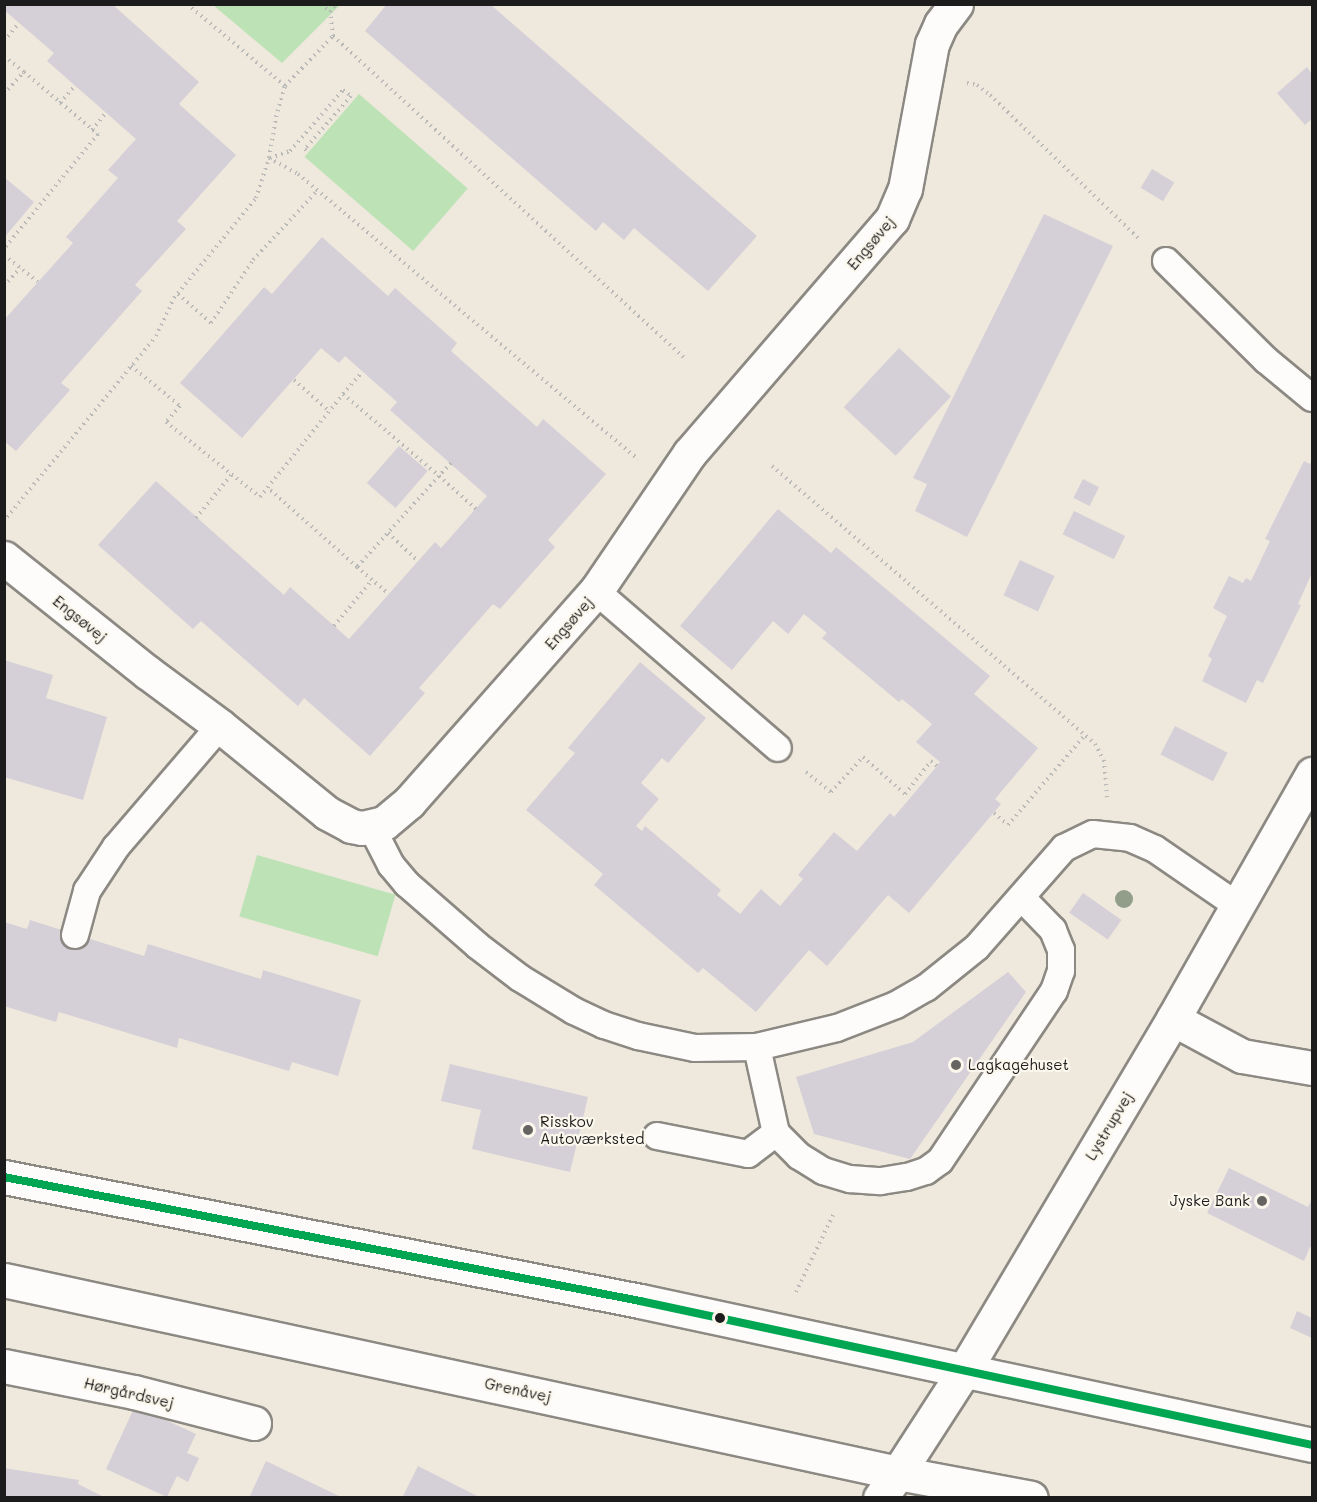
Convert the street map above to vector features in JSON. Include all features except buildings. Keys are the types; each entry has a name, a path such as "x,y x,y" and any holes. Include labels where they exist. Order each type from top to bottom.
{"street":[{"name":"Engsøvej","path":"4,558 147,672 220,726 327,813 351,825 372,828 390,819 409,802 596,591 667,484 703,437 897,212 905,189 925,74 936,33 956,4"},
{"name":"Lystrupvej","path":"889,1485 964,1371 1239,906 1312,774"},
{"path":"1173,1019 1242,1056 1312,1068"},
{"path":"4,1178 640,1301 1312,1445"},
{"name":"Grenåvej","path":"4,1280 889,1485 1031,1497"},
{"name":"Hørgårdsvej","path":"4,1366 134,1392 254,1424"}],"lane":[{"path":"1166,261 1266,360 1312,398"},
{"path":"596,591 778,748"},
{"path":"75,935 87,891 116,847 220,726"},
{"path":"372,828 391,865 407,884 478,946 520,978 565,1006 604,1025 668,1044 695,1048 757,1047 837,1028 866,1018 916,993 977,946 1064,848 1093,834 1110,834 1130,838 1155,849 1239,906"},
{"path":"757,1047 776,1133 799,1156 815,1166 850,1179 881,1181 926,1171 939,1161 1054,991 1061,970 1061,950 1053,930 1022,898"},
{"path":"657,1136 748,1154 776,1133"}],"path":[{"path":"187,4 285,86"},
{"path":"321,4 330,12 333,36 685,358"},
{"path":"330,12 336,4"},
{"path":"4,41 19,23"},
{"path":"4,520 156,336 178,294 256,198 269,158 276,117 285,86 333,36"},
{"path":"4,56 98,134 4,249"},
{"path":"4,94 24,72"},
{"path":"925,74 977,85 1131,232 1166,261"},
{"path":"60,103 75,86"},
{"path":"269,158 290,151 343,90 351,96 305,149 309,152"},
{"path":"92,130 105,113"},
{"path":"269,158 298,174 667,484"},
{"path":"178,294 211,323 253,260 317,191"},
{"path":"4,255 38,282"},
{"path":"4,286 20,268"},
{"path":"131,366 180,406 166,422 260,496 363,371"},
{"path":"294,380 329,411"},
{"path":"343,394 476,509"},
{"path":"357,567 451,463"},
{"path":"772,465 1101,751 1104,760 1110,834"},
{"path":"196,518 232,474"},
{"path":"267,488 389,594"},
{"path":"388,533 418,561"},
{"path":"334,626 372,580"},
{"path":"994,813 1008,825 1085,735"},
{"path":"778,748 831,792 863,757 905,794 932,761 937,766"},
{"path":"777,1331 850,1179"}],"green space":[{"path":"213,5 340,5 282,63"},
{"path":"359,94 468,188 413,251 305,157"},
{"path":"257,855 395,895 378,956 239,917"}],"transit line":[{"path":"4,1177 640,1301 1312,1445"}],"place":[{"name":"Lagkagehuset","path":"956,1065"},
{"name":"Risskov Autoværksted","path":"528,1130"},
{"name":"Jyske Bank","path":"1262,1201"}]}
